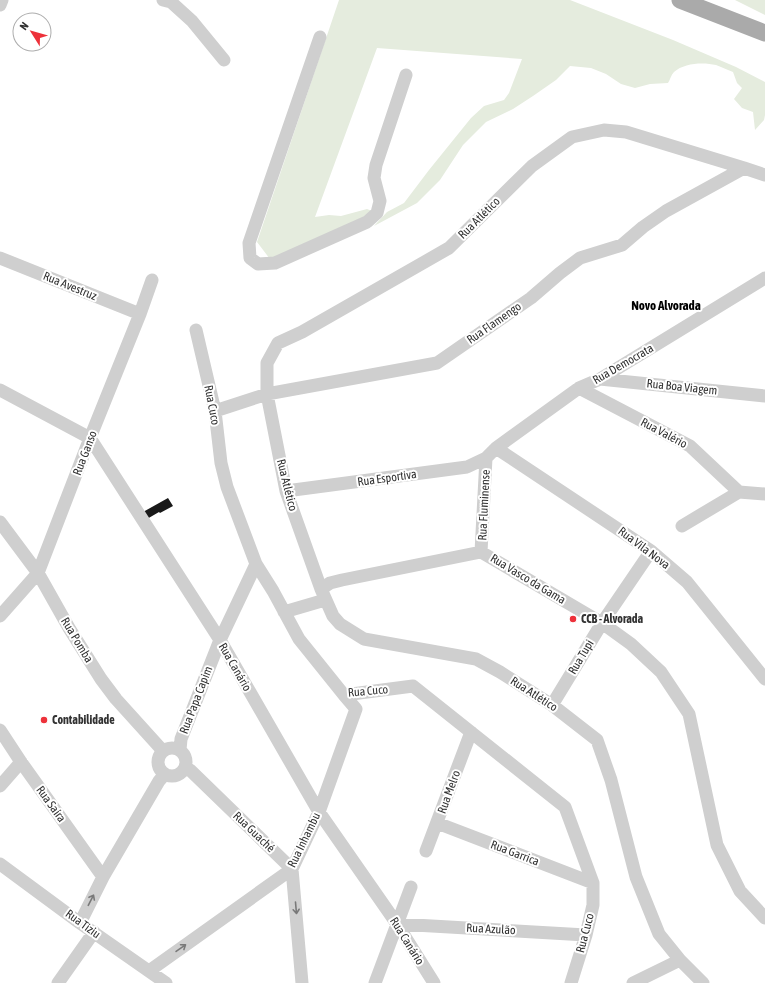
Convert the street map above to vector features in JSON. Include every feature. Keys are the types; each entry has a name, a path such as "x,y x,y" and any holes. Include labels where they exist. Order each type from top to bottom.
{"main road":[{"path":"680,0 765,33"}],"street":[{"path":"0,6 2,0"},
{"path":"163,0 171,2 192,21 224,60"},
{"path":"320,37 249,243 250,258 258,264 275,262 283,259 367,222 377,213 380,201 374,178 376,165 406,75"},
{"name":"Rua Atlético","path":"703,983 680,960 659,934 636,877 611,780 597,740 552,705 500,672 476,659 364,639 340,624 333,616 323,594 286,491 267,394 268,363 278,343 302,332 449,248 532,166 572,137 604,130 626,132 765,175"},
{"name":"Rua Flamengo","path":"215,411 267,394 437,363 531,298 580,258 622,245 643,227 666,211 744,168"},
{"name":"Rua Avestruz","path":"0,258 140,314"},
{"name":"Rua Democrata","path":"486,458 496,448 579,388 600,379 765,278"},
{"name":"Rua Ganso","path":"0,616 38,573 152,280"},
{"name":"Rua Cuco","path":"196,330 215,411 221,463 226,487 256,564 273,591 299,639 344,695 414,686 565,807 593,883 593,905 586,935 571,983"},
{"name":"Rua Boa Viagem","path":"600,379 765,396"},
{"name":"Rua Valério","path":"579,388 690,446 739,492"},
{"name":"Rua Canário","path":"0,390 90,438 220,640 318,812 397,924 434,983"},
{"name":"Rua Vila Nova","path":"496,448 651,551 687,582 765,679"},
{"name":"Rua Esportiva","path":"286,491 467,467 486,458"},
{"name":"Rua Fluminense","path":"481,552 486,458"},
{"path":"682,526 739,492 765,494"},
{"name":"Rua Pomba","path":"0,522 38,573 101,680 163,751"},
{"name":"Rua Tupi","path":"552,705 602,623 651,551"},
{"name":"Rua Vasco da Gama","path":"284,612 323,594 330,583 481,552 602,623 630,644 660,672 690,714 717,845 740,891 765,918"},
{"name":"Rua Papa Capim","path":"180,750 181,739 220,640 256,564"},
{"name":"Rua Inhambu","path":"149,971 292,869 318,812 356,709 344,695"},
{"name":"Rua Saíra","path":"0,730 103,877"},
{"name":"Rua Melro","path":"426,851 471,732"},
{"path":"171,748 180,750 185,758 185,767 180,773 172,776 161,772 158,763 160,755 163,751 171,748"},
{"path":"0,786 21,762"},
{"name":"Rua Guaché","path":"185,767 190,770 292,869"},
{"path":"80,923 103,877 159,781 165,774"},
{"name":"Rua Garrica","path":"437,822 593,883"},
{"name":"Rua Tiziu","path":"0,864 80,923 166,983"},
{"path":"292,869 302,983"},
{"path":"375,983 411,887"},
{"name":"Rua Azulão","path":"397,924 586,935"},
{"path":"58,983 94,932"},
{"path":"633,983 680,960"}],"shaded area":[{"path":"339,0 570,0 673,40 736,67 765,82 764,120 755,130 753,112 742,108 734,99 742,88 737,83 733,72 716,65 688,65 674,72 668,83 650,84 635,88 621,84 606,74 591,68 570,66 556,80 533,96 513,109 486,122 463,145 440,180 417,203 374,226 387,212 404,203 471,118 484,106 504,100 509,93 522,59 377,48 315,217 329,215 341,216 367,209 377,213 273,263 257,242"},
{"path":"735,0 765,0 765,15"}],"building":[{"path":"168,498 173,506 147,519 143,512"}],"place":[{"name":"CCB - Alvorada","path":"573,619"},
{"name":"Contabilidade","path":"44,720"}],"district":[{"name":"Novo Alvorada","path":"666,305"}]}
